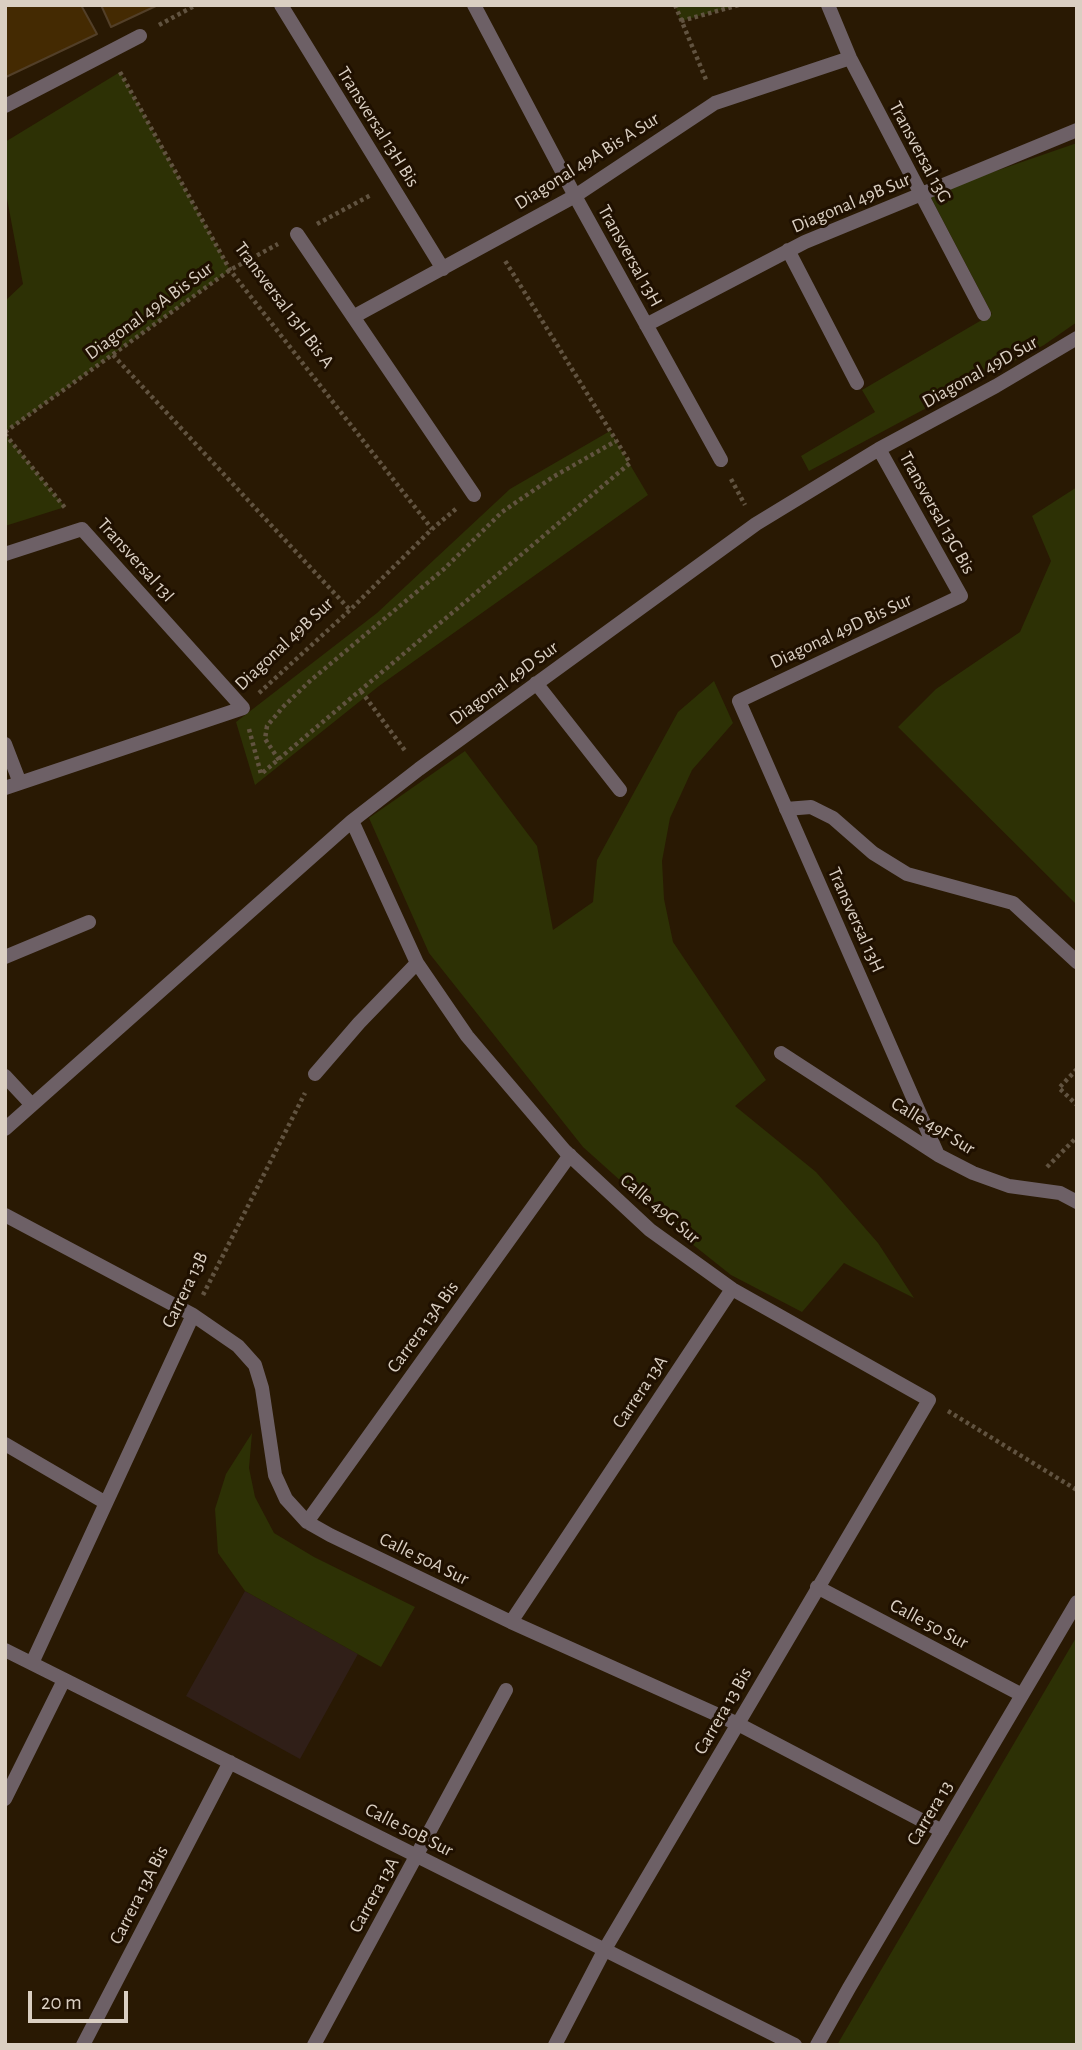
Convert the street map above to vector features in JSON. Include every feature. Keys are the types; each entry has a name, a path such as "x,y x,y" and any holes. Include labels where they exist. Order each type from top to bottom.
{"street":[{"name":"Transversal 13H Bis","path":"281,5 443,269"},
{"name":"Transversal 13H","path":"474,5 575,196 721,460"},
{"name":"Transversal 13G","path":"828,5 850,58 984,314"},
{"path":"5,106 140,36"},
{"name":"Diagonal 49A Bis A Sur","path":"353,317 575,196 715,103 850,58"},
{"name":"Diagonal 49B Sur","path":"646,326 789,250 1077,130"},
{"path":"297,234 474,495"},
{"path":"789,250 857,383"},
{"name":"Diagonal 49D Sur","path":"5,1129 352,821 419,769 756,524 879,449 996,386 1077,338"},
{"name":"Transversal 13G Bis","path":"879,449 961,596"},
{"path":"5,554 82,529"},
{"name":"Transversal 13I","path":"82,529 243,708"},
{"name":"Diagonal 49D Bis Sur","path":"738,701 961,596"},
{"path":"536,683 620,790"},
{"name":"Transversal 13H","path":"738,701 938,1155"},
{"name":"Diagonal 49B Sur","path":"5,788 243,708"},
{"path":"5,744 20,783"},
{"path":"786,809 811,807 833,818 873,853 907,874 1013,903 1077,962"},
{"name":"Calle 49G Sur","path":"352,821 417,963 467,1036 570,1155 650,1230 732,1289 929,1400"},
{"path":"5,957 89,922"},
{"path":"315,1074 359,1023 417,963"},
{"name":"Calle 49F Sur","path":"781,1053 938,1155 973,1173 1009,1185 1060,1193 1077,1202"},
{"path":"5,1076 32,1105"},
{"name":"Carrera 13A Bis","path":"307,1522 570,1155"},
{"name":"Calle 50A Sur","path":"5,1216 193,1315 238,1346 255,1365 262,1388 275,1475 286,1499 307,1522 511,1622 738,1724 942,1831"},
{"name":"Carrera 13A","path":"511,1622 732,1289"},
{"name":"Carrera 13B","path":"32,1663 193,1315"},
{"name":"Carrera 13 Bis","path":"555,2045 605,1949 929,1400"},
{"path":"5,1444 106,1503"},
{"name":"Calle 50 Sur","path":"817,1587 1022,1695"},
{"name":"Carrera 13","path":"817,2045 1077,1602"},
{"name":"Calle 50B Sur","path":"5,1650 795,2045"},
{"path":"5,1799 64,1679"},
{"name":"Carrera 13A","path":"314,2045 506,1690"},
{"name":"Carrera 13A Bis","path":"83,2045 230,1762"}],"path":[{"path":"140,36 195,5"},
{"path":"675,5 715,103"},
{"path":"681,21 738,5"},
{"name":"Transversal 13H Bis A","path":"109,52 230,271 432,529"},
{"name":"Diagonal 49A Bis Sur","path":"5,433 230,271 391,184"},
{"path":"243,708 261,774 630,463 493,241"},
{"path":"113,355 350,610"},
{"name":"Transversal 13I","path":"5,433 82,529"},
{"path":"279,760 265,739 267,726 311,680 443,569 502,512 553,477 616,442"},
{"path":"721,460 756,524"},
{"name":"Diagonal 49B Sur","path":"243,708 350,610 432,529 474,495"},
{"path":"361,691 419,769"},
{"path":"1077,1069 1059,1088 1077,1105"},
{"name":"Carrera 13B","path":"193,1315 315,1074"},
{"path":"1027,1188 1077,1137"},
{"path":"929,1400 1077,1490"}],"shaded area":[{"path":"245,1591 358,1654 300,1759 186,1696"}],"green space":[{"path":"675,5 739,5 681,21"},
{"path":"120,72 230,270 5,432 5,301 23,284 5,188 5,142"},
{"path":"1077,143 1077,322 1044,345 809,471 801,456 875,412 862,390 992,314 929,194"},
{"path":"610,431 648,495 379,686 255,785 236,722 377,613 510,489"},
{"path":"5,434 65,507 5,526"},
{"path":"1077,487 1077,905 898,727 936,689 1020,632 1051,561 1032,516"},
{"path":"714,681 733,723 692,770 670,818 662,861 664,899 673,942 766,1080 735,1106 816,1172 878,1243 914,1298 844,1263 802,1312 731,1275 682,1236 583,1147 429,953 369,818 465,751 537,846 553,930 593,902 597,860 678,712"},
{"path":"252,1433 249,1468 255,1497 274,1533 314,1557 415,1607 381,1667 245,1591 218,1553 215,1509 226,1474"},
{"path":"1077,1636 1077,2045 837,2045"}],"building":[{"path":"5,5 81,5 97,34 6,77"},
{"path":"101,5 158,5 111,27"}]}
